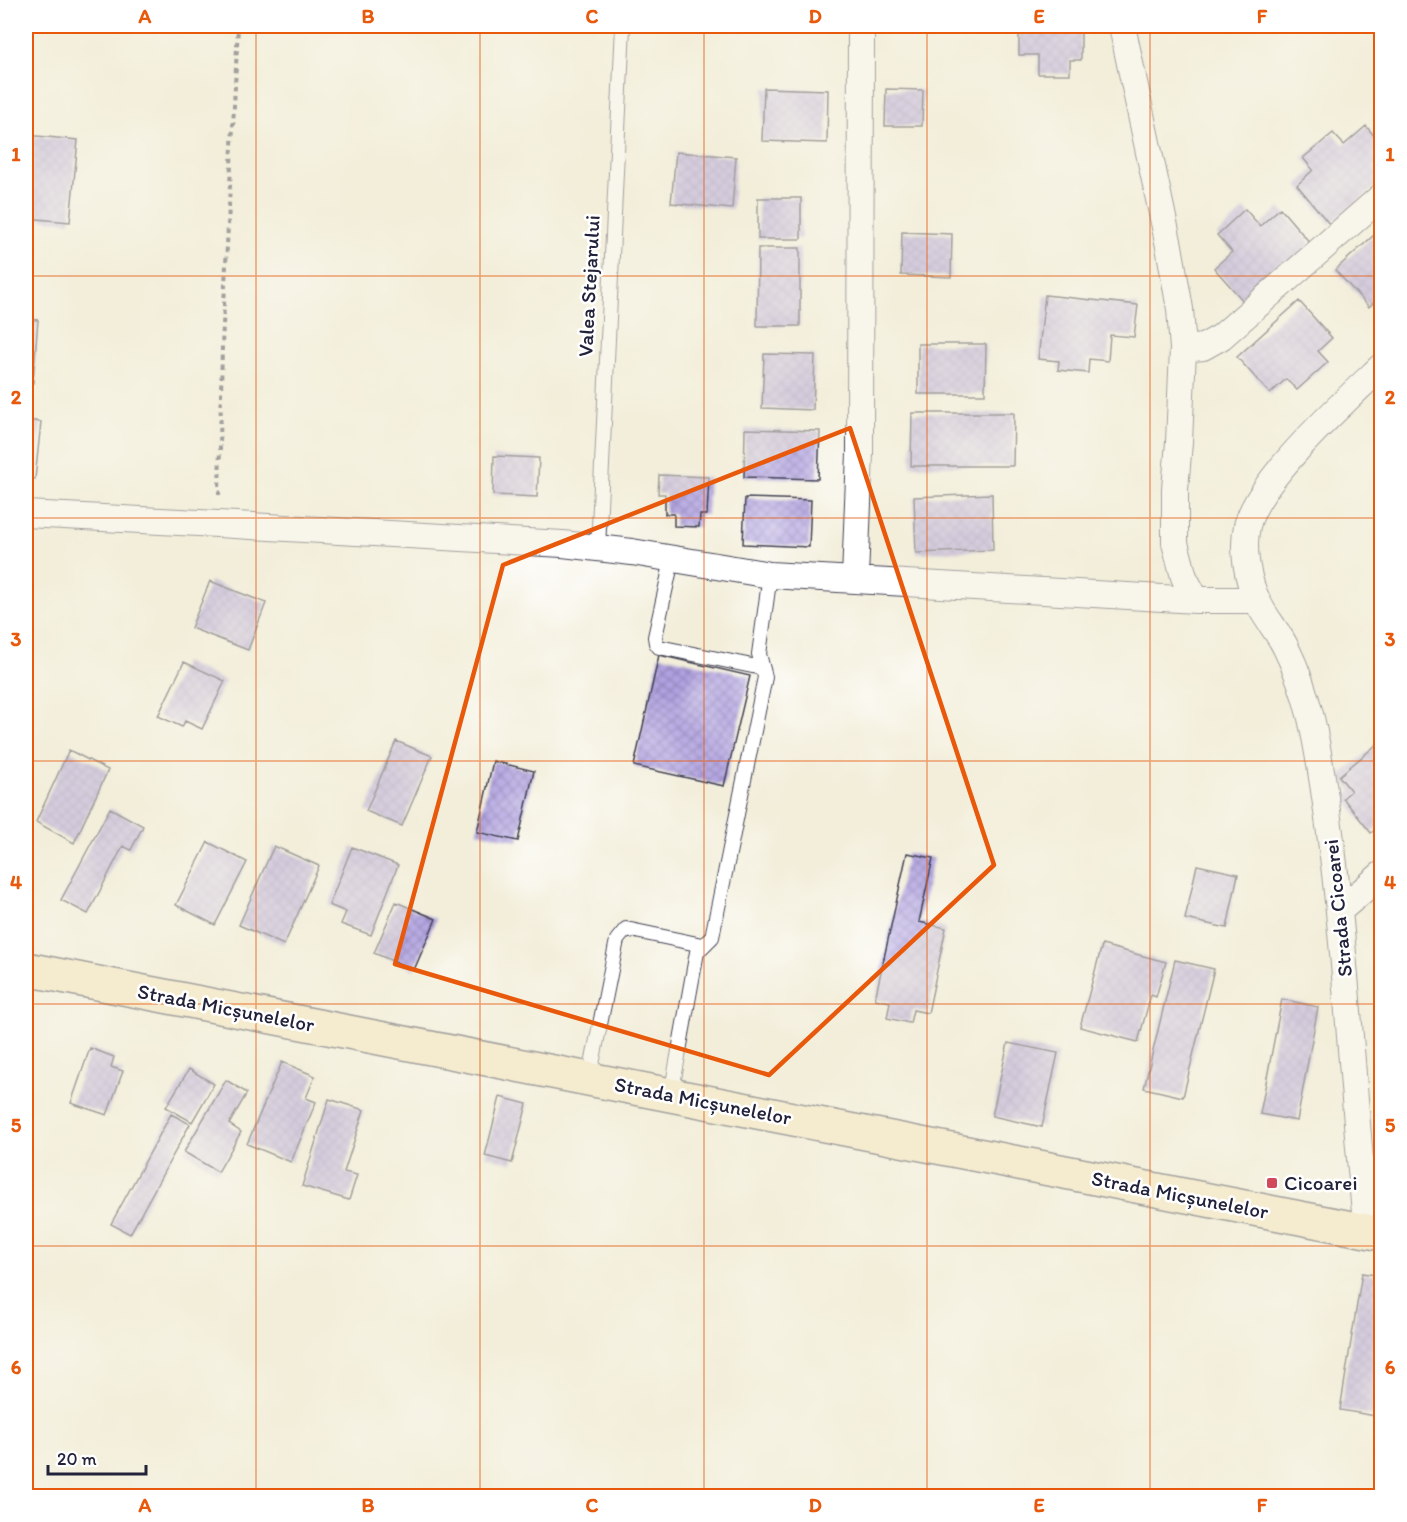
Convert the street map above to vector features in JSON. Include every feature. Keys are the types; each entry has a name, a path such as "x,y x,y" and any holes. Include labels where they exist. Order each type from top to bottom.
{"street":[{"path":"855,578 860,453 861,26"},
{"path":"1122,26 1169,246 1180,309 1183,349 1175,489 1175,543 1184,577 1196,600"},
{"path":"1183,349 1203,347 1221,337 1382,196"},
{"name":"Strada Cicoarei","path":"1374,1232 1340,910 1322,776 1307,702 1296,668 1285,645 1256,600 1247,568 1245,547 1247,526 1257,502 1302,445 1382,366"},
{"path":"26,514 598,548 770,575 855,578 1196,600 1256,600"},
{"path":"1340,910 1382,874"},
{"name":"Strada Micșunelelor","path":"26,969 1374,1232"}],"lane":[{"name":"Valea Stejarului","path":"598,548 623,26"},
{"path":"672,560 655,637 659,647 762,668"},
{"path":"671,1095 697,952 712,937 765,677 759,654 770,575"},
{"path":"589,1079 620,934 626,929 702,945"}],"path":[{"path":"218,524 222,345 238,26"}],"highlighted area":[{"path":"850,428 994,865 769,1075 395,964 503,565"}],"building":[{"path":"1019,26 1081,26 1081,60 1070,60 1070,74 1038,74 1038,55 1019,55"},
{"path":"764,88 828,90 827,143 762,141"},
{"path":"886,89 923,90 922,126 885,126"},
{"path":"1366,126 1382,145 1382,181 1330,225 1297,185 1313,170 1303,158 1333,133 1344,145"},
{"path":"26,135 78,140 70,222 26,218"},
{"path":"676,152 736,157 732,209 671,203"},
{"path":"758,198 801,198 801,239 758,239"},
{"path":"1280,208 1311,244 1245,303 1214,268 1232,252 1217,235 1245,209 1260,226"},
{"path":"1382,228 1382,295 1369,307 1335,270"},
{"path":"902,232 952,234 951,277 901,275"},
{"path":"758,248 800,248 800,326 757,326"},
{"path":"1045,295 1138,305 1134,337 1110,335 1108,361 1089,359 1088,373 1058,370 1059,361 1038,359"},
{"path":"1299,301 1332,338 1318,351 1328,362 1297,390 1286,379 1270,394 1237,357"},
{"path":"26,319 38,320 33,383 26,383"},
{"path":"918,344 986,344 985,394 918,394"},
{"path":"764,354 815,355 813,410 762,408"},
{"path":"912,413 1014,413 1013,466 911,466"},
{"path":"26,420 41,422 35,479 26,478"},
{"path":"745,429 820,431 818,479 744,477"},
{"path":"494,456 539,458 537,497 493,495"},
{"path":"659,475 709,477 707,515 700,515 699,527 674,526 674,514 665,514 665,494 658,494"},
{"path":"992,494 993,550 916,553 914,497"},
{"path":"745,498 811,500 809,547 743,544"},
{"path":"210,581 266,603 248,650 191,628"},
{"path":"659,655 750,676 724,786 634,766"},
{"path":"184,662 225,681 202,729 185,721 182,727 158,716"},
{"path":"1382,740 1382,824 1371,833 1343,798 1351,791 1339,776"},
{"path":"396,741 432,756 402,826 366,811"},
{"path":"69,750 108,770 74,843 36,822"},
{"path":"493,761 534,771 518,841 477,832"},
{"path":"110,808 143,826 131,850 123,846 88,914 61,900"},
{"path":"208,842 247,862 215,925 176,905"},
{"path":"274,846 319,866 284,945 239,925"},
{"path":"352,847 398,865 371,935 341,924 346,912 329,905"},
{"path":"907,853 933,858 919,922 946,928 928,1013 913,1010 910,1023 887,1018 890,1002 875,999"},
{"path":"1197,865 1238,874 1227,928 1185,919"},
{"path":"396,902 436,919 414,970 374,953"},
{"path":"1102,945 1166,962 1156,997 1151,995 1138,1042 1080,1027"},
{"path":"1175,960 1214,969 1183,1097 1144,1088"},
{"path":"1282,999 1318,1007 1297,1121 1260,1114"},
{"path":"1008,1043 1058,1053 1042,1127 992,1116"},
{"path":"90,1048 114,1057 111,1067 123,1071 107,1115 71,1103"},
{"path":"282,1062 315,1076 306,1098 316,1102 291,1162 247,1144"},
{"path":"189,1069 214,1084 192,1122 166,1107"},
{"path":"226,1080 247,1093 229,1124 241,1132 218,1172 184,1152"},
{"path":"500,1097 527,1104 512,1163 485,1156"},
{"path":"329,1099 364,1110 344,1172 357,1175 349,1200 302,1186"},
{"path":"171,1114 190,1124 130,1234 111,1224"},
{"path":"1362,1273 1382,1276 1382,1417 1340,1410"}],"place":[{"name":"Cicoarei","path":"1272,1183"}]}
